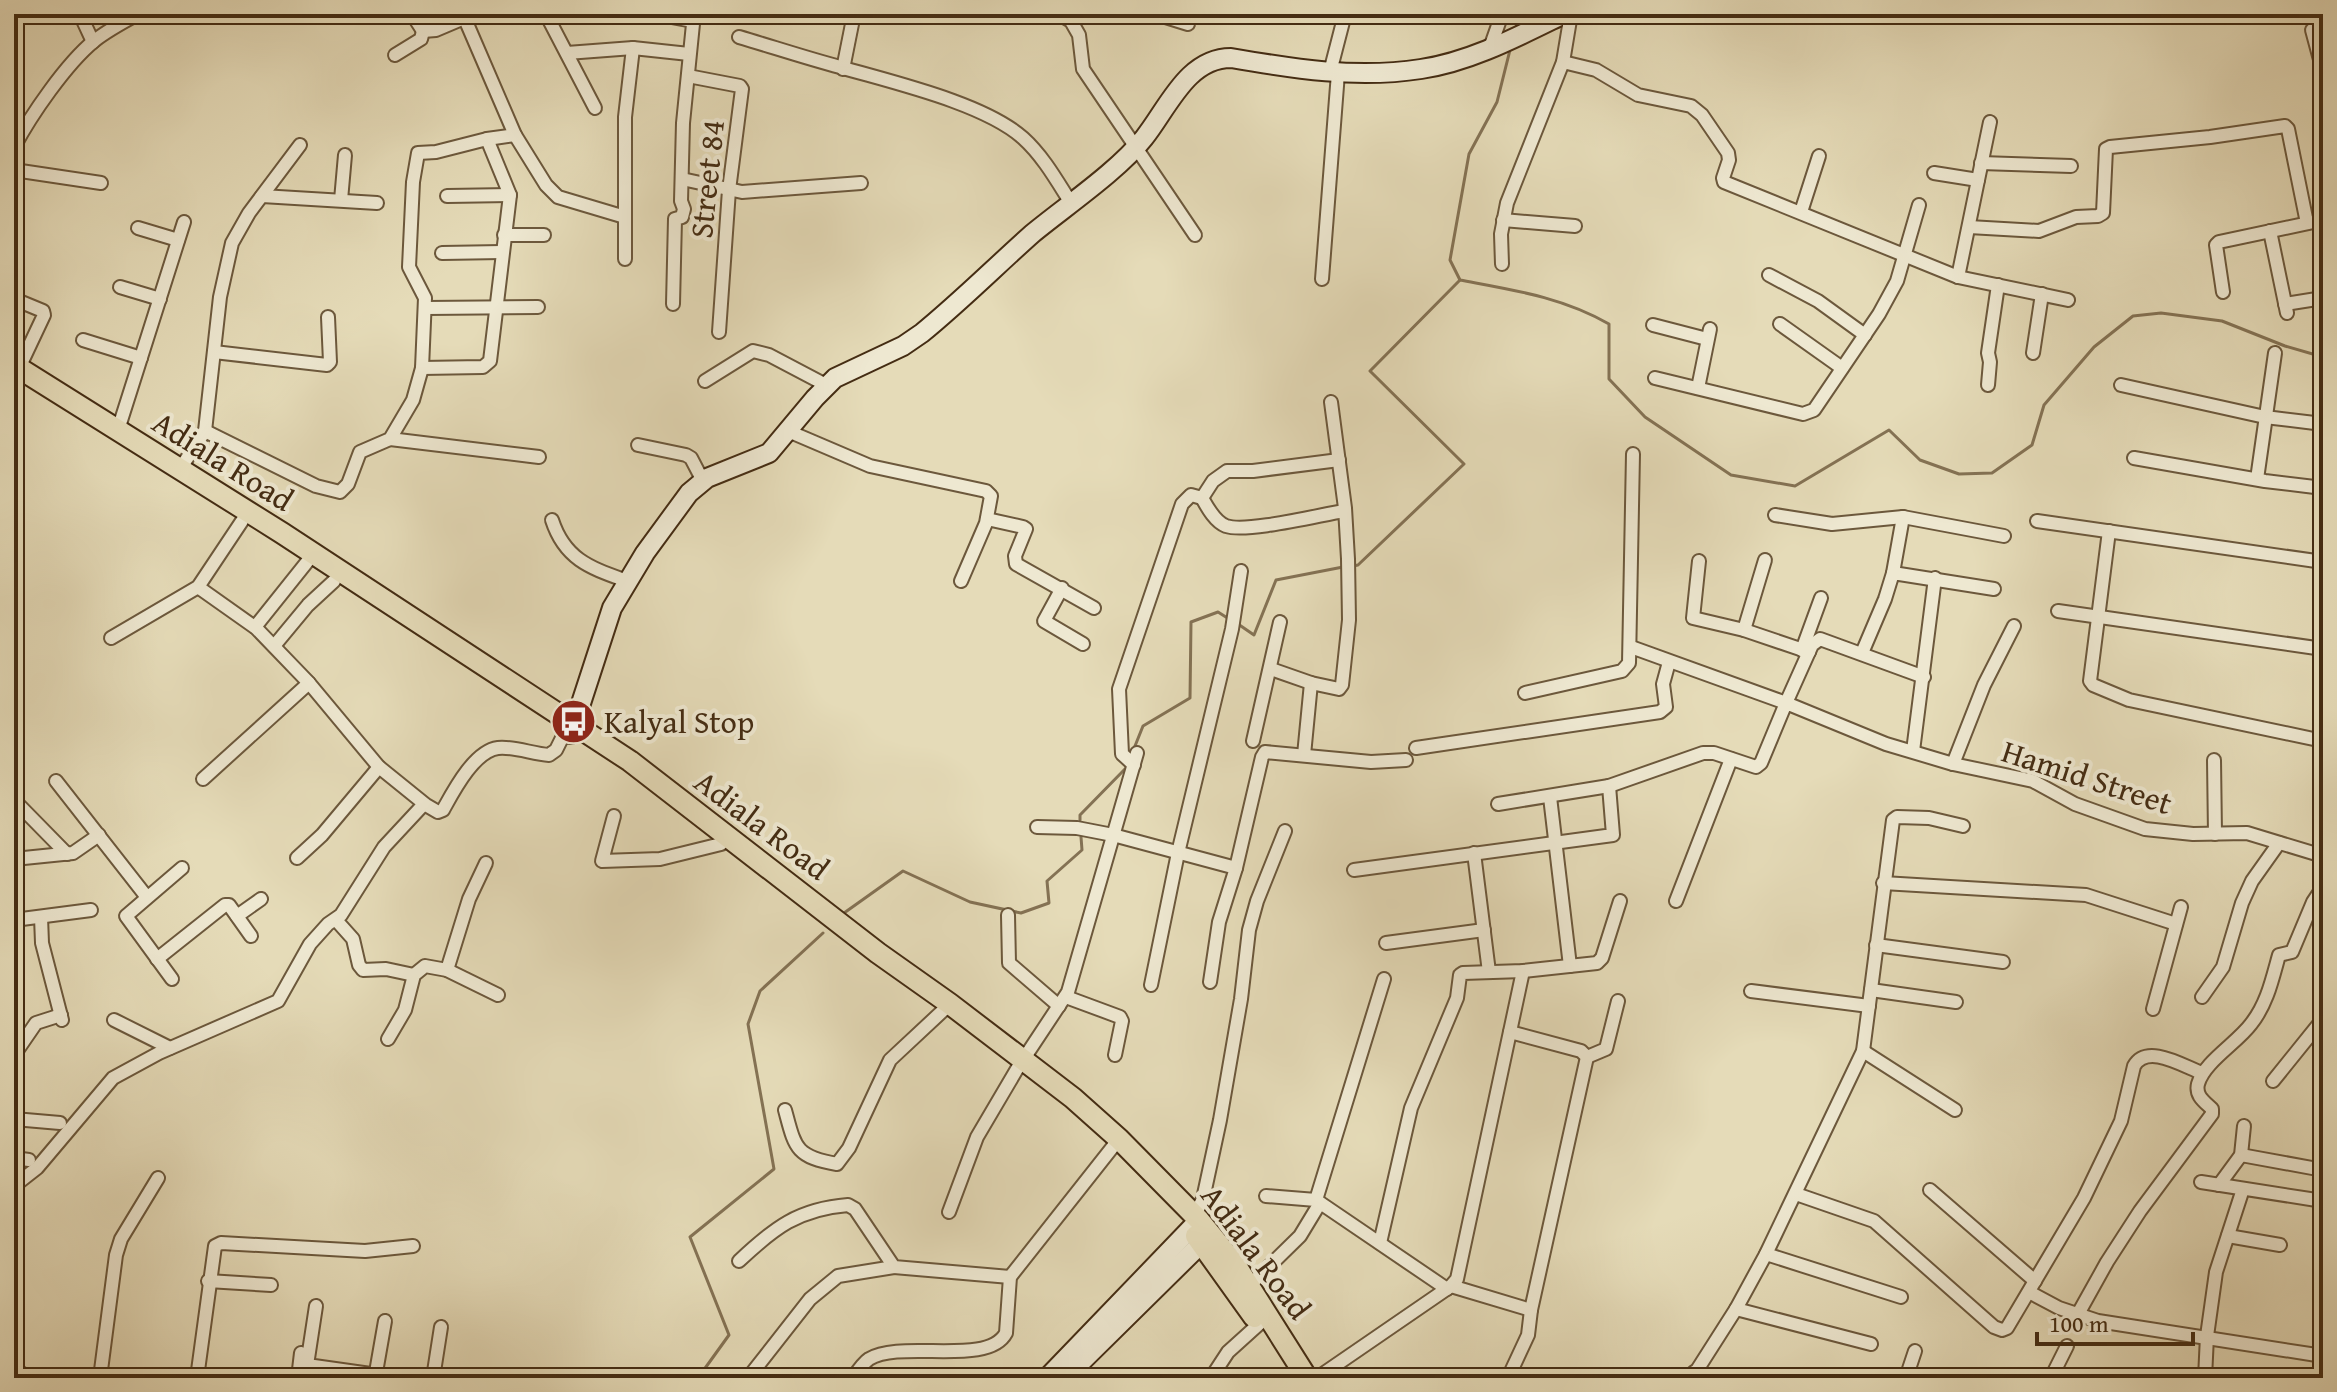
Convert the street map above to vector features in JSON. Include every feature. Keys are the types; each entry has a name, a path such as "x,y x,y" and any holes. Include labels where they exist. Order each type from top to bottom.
{"main road":[{"path":"571,729 604,628 627,581 689,493 703,481 727,469 769,453 826,385 922,333 1135,149 1200,66 1209,61 1231,58 1334,72 1422,69 1493,46 1564,14"},
{"name":"Adiala Road","path":"16,370 180,469 571,729 872,962 946,1007"},
{"name":"Adiala Road","path":"16,370 334,581 571,729 630,761 1020,1064 1073,1098 1250,1285 1307,1378"},
{"path":"1047,1378 1068,1373 1196,1225 1292,1378"}],"street":[{"path":"80,14 93,42"},
{"path":"14,147 72,62 93,42 138,14"},
{"path":"395,55 421,39 423,31 412,14"},
{"path":"546,14 595,108"},
{"path":"655,14 694,17 683,123 683,214 675,219 673,304"},
{"path":"843,69 854,14"},
{"path":"1059,14 1071,21 1079,35 1083,69 1195,235"},
{"path":"1156,14 1188,24"},
{"path":"1322,279 1334,72 1345,14"},
{"path":"1493,46 1502,14"},
{"path":"1502,264 1503,220 1513,182 1536,136 1563,62 1571,14"},
{"path":"423,31 436,30 468,16 515,135 546,185 558,197 625,217"},
{"path":"2312,30 2323,71"},
{"path":"739,37 843,69 883,77 988,116 1022,137 1047,166 1071,203"},
{"path":"567,53 633,48 689,54"},
{"path":"625,259 625,117 633,48"},
{"path":"1563,62 1596,70 1638,95 1691,106 1702,115 1728,153 1724,182 1958,277 2068,300"},
{"name":"Street 84","path":"688,76 740,86 742,89 729,190 719,332"},
{"path":"1958,277 1990,122"},
{"path":"1969,227 2039,231 2076,217 2098,216 2103,213 2106,149 2110,147 2285,126 2307,223"},
{"path":"390,439 413,400 422,368 425,298 409,267 418,153 515,135"},
{"path":"422,368 483,367 490,361 510,195 487,139"},
{"path":"180,469 205,431 220,297 232,243 239,228 300,145"},
{"path":"341,200 345,155"},
{"path":"1801,212 1819,156"},
{"path":"1981,163 2071,166"},
{"path":"14,170 101,183"},
{"path":"1934,173 1978,180"},
{"path":"682,179 742,192 861,183"},
{"path":"447,196 510,195"},
{"path":"262,196 377,203"},
{"path":"1655,378 1803,414 1814,410 1897,281 1919,205"},
{"path":"1503,220 1575,226"},
{"path":"2223,292 2216,245 2323,220"},
{"path":"118,430 184,222"},
{"path":"138,228 178,240"},
{"path":"2270,231 2286,308 2323,298"},
{"path":"504,235 544,235"},
{"path":"442,253 502,252"},
{"path":"1769,275 1818,301 1865,335"},
{"path":"1988,385 1988,353 1998,285"},
{"path":"120,287 160,299"},
{"path":"2033,353 2042,294"},
{"path":"14,299 43,311 44,315 16,370"},
{"path":"426,308 538,307"},
{"path":"214,352 327,365 330,362 328,317"},
{"path":"1780,324 1842,368"},
{"path":"1653,325 1708,334 1698,388"},
{"path":"83,340 141,358"},
{"path":"705,381 753,351 769,355 826,385"},
{"path":"2257,479 2275,353"},
{"path":"2121,385 2265,417 2323,424"},
{"path":"1271,669 1339,689 1344,677 1349,620 1344,511 1331,402"},
{"path":"205,431 316,486 340,492 348,484 360,452 390,439 539,457"},
{"path":"788,431 870,466 986,491 991,496 987,519 961,581"},
{"path":"638,445 686,455 691,458 703,481"},
{"path":"1525,693 1622,671 1629,663 1633,454"},
{"path":"2134,458 2323,488"},
{"path":"1202,498 1213,481 1227,471 1253,471 1339,460"},
{"path":"949,1212 977,1137 1062,1001 1136,759 1122,754 1119,689 1182,504 1191,495 1202,498 1220,522 1228,527 1261,525 1344,511"},
{"path":"1775,515 1832,524 1903,517 2004,536"},
{"path":"1862,653 1893,573 1903,517"},
{"path":"987,519 1026,529 1014,561 1094,608"},
{"path":"552,520 561,543 573,557 627,581"},
{"path":"111,638 198,587 242,521"},
{"path":"2037,521 2323,562"},
{"path":"2109,531 2090,681 2093,685 2129,700 2323,741"},
{"path":"1744,630 1765,560"},
{"path":"1699,561 1693,618 1744,630 1806,651"},
{"path":"255,627 307,562"},
{"path":"1151,985 1178,853 1232,629 1241,571"},
{"path":"1893,573 1994,589"},
{"path":"1913,751 1935,578"},
{"path":"274,646 308,605 334,581"},
{"path":"198,587 255,627 309,683 379,767 424,804 441,812 462,777 491,750 502,748 549,755 571,729"},
{"path":"1062,588 1044,621 1083,644"},
{"path":"1498,804 1609,786 1703,753 1714,753 1753,767 1761,763 1806,651 1821,598"},
{"path":"2058,611 2323,649"},
{"path":"1253,741 1280,622"},
{"path":"1953,764 1984,685 2014,626"},
{"path":"1806,651 1820,639 1924,677"},
{"name":"Hamid Street","path":"1631,647 1786,703 1886,744 1953,764 2033,781 2075,804 2145,829 2247,833 2323,856"},
{"path":"1416,748 1660,712 1666,707 1663,684 1669,662"},
{"path":"203,779 309,683"},
{"path":"1304,755 1311,683"},
{"path":"1210,982 1219,922 1265,752 1371,762 1406,760"},
{"path":"1676,901 1731,759"},
{"path":"2214,760 2215,834"},
{"path":"297,858 322,835 379,767"},
{"path":"56,781 146,896"},
{"path":"1354,870 1613,835 1609,786"},
{"path":"1550,797 1570,966"},
{"path":"14,800 67,854"},
{"path":"14,1186 37,1168 113,1078 170,1048 278,1001 310,944 328,924 336,920 384,847 424,804"},
{"path":"614,816 602,861 660,859 721,844"},
{"path":"1716,1378 1693,1375 1736,1309 1766,1254 1863,1051 1893,820 1897,817 1929,818 1963,826"},
{"path":"1037,827 1077,828 1113,835 1236,868"},
{"path":"1196,1225 1220,1120 1241,999 1249,930 1285,831"},
{"path":"14,859 73,853 99,835"},
{"path":"2202,997 2223,967 2242,903 2252,881 2279,843"},
{"path":"1474,853 1489,972"},
{"path":"447,970 469,899 486,863"},
{"path":"172,979 126,916 182,868"},
{"path":"1883,883 2086,895 2176,924"},
{"path":"2078,1314 2140,1211 2212,1114 2212,1109 2197,1091 2202,1073 2251,1025 2267,999 2279,955 2292,952 2313,902 2323,887"},
{"path":"237,916 261,899"},
{"path":"1380,1243 1411,1108 1457,998 1460,975 1597,963 1602,958 1620,901"},
{"path":"157,959 225,905 229,905 251,936"},
{"path":"2153,1009 2181,907"},
{"path":"14,920 91,910"},
{"path":"1008,915 1009,963 1062,1001 1120,1017 1122,1021 1115,1055"},
{"path":"14,1055 36,1023 62,1018 42,943 41,917"},
{"path":"336,920 353,939 363,970 386,969 414,975"},
{"path":"1386,943 1484,930"},
{"path":"1876,945 2003,962"},
{"path":"388,1039 405,1010 414,975 425,966 447,970 498,995"},
{"path":"1317,1378 1449,1288 1457,1279 1523,971"},
{"path":"1250,1285 1300,1236 1318,1202 1384,979"},
{"path":"1871,990 1956,1002"},
{"path":"1751,991 1869,1006"},
{"path":"1587,1057 1606,1049 1618,1001"},
{"path":"785,1110 794,1146 815,1161 837,1164 849,1148 890,1060 946,1007"},
{"path":"2273,1081 2323,1019"},
{"path":"114,1020 170,1048"},
{"path":"1510,1032 1581,1051 1587,1057"},
{"path":"1863,1051 1955,1110"},
{"path":"1796,1194 1874,1221 1994,1327 2002,1330 2007,1328 2084,1198 2121,1121 2138,1059 2145,1055 2162,1058 2202,1073"},
{"path":"1508,1378 1528,1335 1587,1057"},
{"path":"14,1119 60,1123"},
{"path":"2219,1185 2241,1155 2244,1126"},
{"path":"853,1378 868,1359 888,1352 987,1347 1002,1340 1006,1333 1010,1277 1116,1143"},
{"path":"2241,1155 2323,1170"},
{"path":"14,1158 29,1160"},
{"path":"100,1378 116,1255 121,1239 158,1178"},
{"path":"2201,1182 2323,1201"},
{"path":"2205,1378 2216,1272 2243,1189"},
{"path":"1930,1190 2059,1308 2098,1321 2323,1356"},
{"path":"1266,1196 1318,1202 1449,1288 1531,1310"},
{"path":"739,1261 790,1218 848,1205 855,1209 894,1267"},
{"path":"2228,1236 2280,1245"},
{"path":"197,1378 215,1246 221,1243 365,1251 413,1246"},
{"path":"1766,1254 1901,1297"},
{"path":"752,1373 810,1299 838,1276 894,1267 1010,1277"},
{"path":"208,1281 271,1285"},
{"path":"298,1377 307,1365 316,1306"},
{"path":"1736,1309 1871,1344"},
{"path":"376,1376 385,1321"},
{"path":"1211,1378 1228,1352 1259,1324"},
{"path":"433,1378 441,1327"},
{"path":"298,1377 304,1337"},
{"path":"2051,1378 2067,1346"},
{"path":"1906,1378 1915,1351"},
{"path":"307,1365 399,1378"},
{"path":"14,1368 28,1378"}],"waterway":[{"path":"1515,31 1520,14"},
{"path":"1511,46 1497,102 1469,154 1450,260 1460,280 1555,301 1609,324 1609,379 1645,417 1731,475 1795,486 1889,430 1920,460 1959,474 1992,473 2032,445 2044,405 2094,347 2133,316 2161,313 2222,321 2323,357"},
{"path":"1353,566 1358,565 1464,464 1370,371 1460,280"},
{"path":"1238,624 1254,635 1276,580 1343,567"},
{"path":"1133,751 1143,726 1190,698 1191,622 1218,612 1229,619"},
{"path":"1080,820 1080,815 1125,769"},
{"path":"844,913 903,871 970,902 1021,913 1049,903 1047,881 1082,850 1081,837"},
{"path":"698,1378 729,1335 690,1237 774,1169 748,1024 760,991 823,933"}],"place":[{"name":"Kalyal Stop","path":"573,722"}]}
